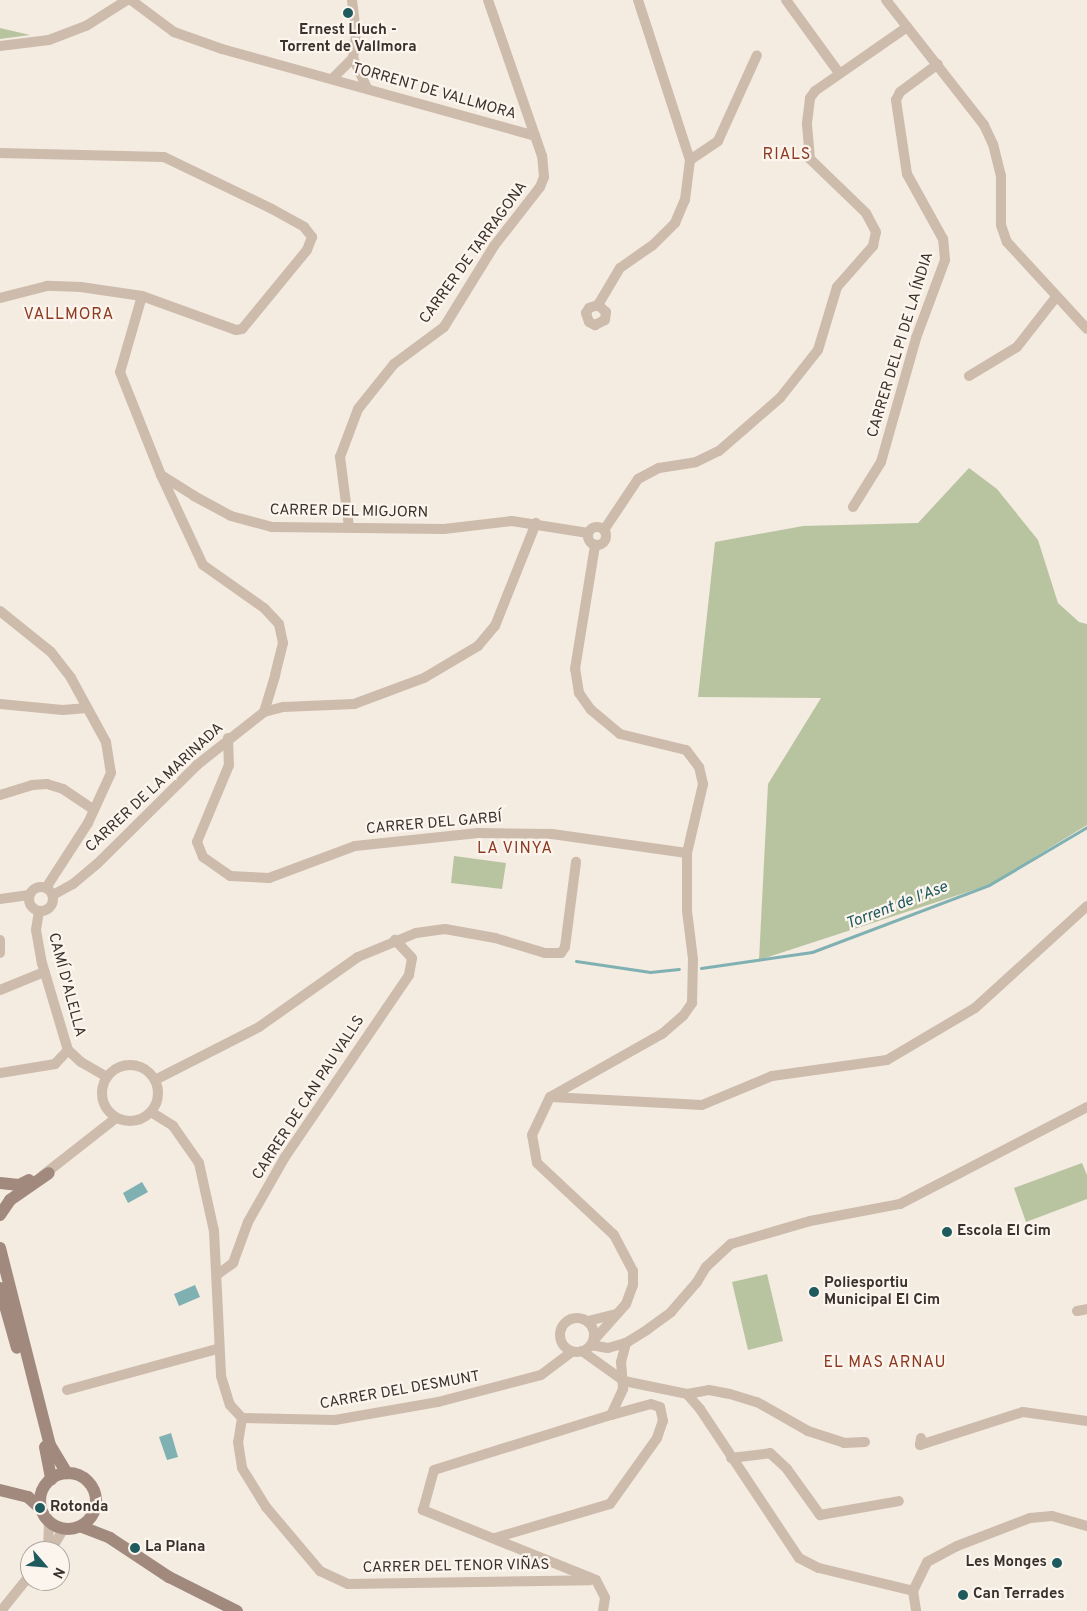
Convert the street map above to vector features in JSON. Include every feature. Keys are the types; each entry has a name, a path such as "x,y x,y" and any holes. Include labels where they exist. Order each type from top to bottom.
{"street":[{"path":"0,46 49,40 86,26 127,0"},
{"name":"TORRENT DE VALLMORA","path":"131,0 174,32 535,136"},
{"path":"352,0 356,34 353,58 367,88"},
{"name":"CARRER DE TARRAGONA","path":"349,527 340,469 345,436 366,396 386,372 444,326 494,246 540,186 544,167 488,0"},
{"path":"598,305 620,268 652,246 675,223 685,200 690,160 638,0"},
{"path":"786,0 840,73"},
{"path":"886,0 984,125 994,144 1001,176 1001,225 1007,242 1087,329"},
{"path":"595,545 605,539 604,530 629,488 643,475 659,468 708,458 750,426 780,398 818,350 843,277 876,240 873,223 866,213 813,163 809,155 810,98 840,73 907,27"},
{"path":"690,160 718,141 757,55"},
{"path":"332,79 353,58"},
{"name":"CARRER DEL PI DE LA ÍNDIA","path":"853,507 881,462 916,338 945,260 943,239 907,174 896,100 900,92 938,64"},
{"path":"0,153 164,157 272,209 304,227 312,237 307,250 242,329 236,330 142,296 81,287 47,286 0,298"},
{"path":"142,296 120,372 162,474 203,565 264,608 279,624 283,643 264,712"},
{"path":"969,376 1017,346 1056,297"},
{"name":"CARRER DEL MIGJORN","path":"162,474 194,496 250,523 272,527 444,529 512,521 536,523 588,533"},
{"path":"264,712 283,707 354,704 424,678 478,646 495,626 536,523"},
{"path":"595,545 589,541 588,533 594,528 604,530"},
{"path":"556,1364 593,1342 626,1304 633,1285 632,1271 625,1253 602,1222 537,1162 532,1135 550,1097 662,1034 683,1016 692,1003 693,959 687,911 687,853 703,784 693,757 686,750 671,744 620,734 592,710 580,693 576,669 595,545"},
{"path":"0,612 51,652 72,678 106,742 111,773 94,810 49,891 50,907 39,911 30,905 29,895"},
{"path":"0,704 63,710 87,708"},
{"name":"CARRER DE LA MARINADA","path":"49,891 73,884 97,864 228,738 264,712"},
{"name":"CARRER DEL GARBÍ","path":"228,738 229,765 197,842 203,858 230,876 269,878 355,846 478,833 552,834 687,853"},
{"path":"0,795 32,785 47,784 63,789 94,810"},
{"path":"155,1080 259,1027 332,974 396,940 446,929 494,938 545,953 561,952 565,947 576,862"},
{"path":"0,899 29,895 35,888 49,891"},
{"path":"550,1097 702,1105 772,1076 887,1060 975,1008 1087,906"},
{"name":"CAMÍ D'ALELLA","path":"39,911 36,930 44,972 68,1050 81,1062 107,1077"},
{"path":"0,940 0,953"},
{"name":"CARRER DE CAN PAU VALLS","path":"218,1274 234,1263 248,1222 285,1157 409,975 412,958 396,940"},
{"path":"0,990 44,972"},
{"path":"0,1073 55,1064 68,1050"},
{"path":"133,1065 142,1067 155,1080 158,1096 152,1112 135,1121 116,1118 102,1099 107,1077 115,1069 133,1065"},
{"path":"593,1342 613,1346 626,1343 671,1312 698,1282 706,1267 731,1244 810,1221 900,1204 1087,1107"},
{"path":"152,1112 173,1126 199,1163 214,1231 218,1274 217,1349 221,1376 230,1405 242,1418"},
{"path":"0,1215 5,1202 48,1173 116,1118"},
{"path":"2,1185 29,1180 48,1173"},
{"path":"0,1248 50,1445 66,1473"},
{"path":"0,1288 48,1457 47,1483 40,1508"},
{"path":"556,1364 562,1344 560,1332 566,1322 577,1318 588,1321 617,1314"},
{"path":"588,1321 594,1330 593,1342"},
{"path":"607,1327 613,1346"},
{"path":"611,1415 624,1381 621,1362 626,1343"},
{"path":"562,1344 624,1381 687,1394 709,1390 730,1394 757,1402 808,1431 844,1443 865,1442"},
{"path":"67,1390 217,1349"},
{"name":"CARRER DEL DESMUNT","path":"242,1418 335,1420 438,1402 541,1375 556,1364"},
{"path":"687,1394 700,1409 799,1558 819,1568 913,1591"},
{"path":"495,1538 610,1504 657,1438 663,1421 660,1407 651,1404 611,1415 434,1470 423,1510 596,1580 605,1598 603,1611"},
{"path":"921,1438 920,1445 1023,1412 1087,1420"},
{"name":"CARRER DEL TENOR VIÑAS","path":"242,1418 238,1442 242,1468 266,1507 320,1571 348,1584 596,1580"},
{"path":"731,1458 770,1453 787,1469 820,1515 899,1501"},
{"path":"28,1497 47,1483 66,1473 78,1474 92,1486 97,1503 93,1515 82,1526 64,1530 49,1523"},
{"path":"0,1490 28,1497 40,1508 49,1523 49,1541"},
{"path":"93,1515 110,1538"},
{"path":"916,1611 913,1591 927,1562 957,1546 1030,1518 1052,1516 1087,1526"},
{"path":"82,1526 110,1538 169,1577 237,1611"},
{"path":"56,1541 64,1530"},
{"path":"1,1611 20,1588"}],"green space":[{"path":"0,28 30,35 0,39"},
{"path":"969,468 997,489 1038,540 1058,603 1079,622 1087,624 1087,825 989,885 759,960 768,784 821,698 698,697 715,542 803,526 918,523"},
{"path":"454,856 506,863 502,889 451,883"},
{"path":"1082,1163 1087,1175 1087,1199 1026,1222 1014,1188"},
{"path":"767,1274 783,1341 748,1350 732,1282"}],"water":[{"path":"142,1182 148,1192 128,1203 123,1193"},
{"path":"195,1285 200,1297 179,1306 174,1294"},
{"path":"171,1433 178,1457 167,1460 159,1437"}],"waterway":[{"name":"Torrent de l'Ase","path":"701,968 812,952 989,885 1087,827"},
{"name":"Torrent de l'Ase","path":"576,961 650,972 679,969"}],"place":[{"name":"Ernest Lluch - Torrent de Vallmora","path":"348,13"},
{"name":"Escola El Cim","path":"947,1232"},
{"name":"Poliesportiu Municipal El Cim","path":"814,1292"},
{"name":"Rotonda","path":"40,1508"},
{"name":"La Plana","path":"135,1548"},
{"name":"Les Monges","path":"1057,1563"},
{"name":"Can Terrades","path":"963,1595"}],"district":[{"name":"RIALS","path":"787,155"},
{"name":"VALLMORA","path":"69,315"},
{"name":"LA VINYA","path":"515,849"},
{"name":"EL MAS ARNAU","path":"885,1363"}]}
